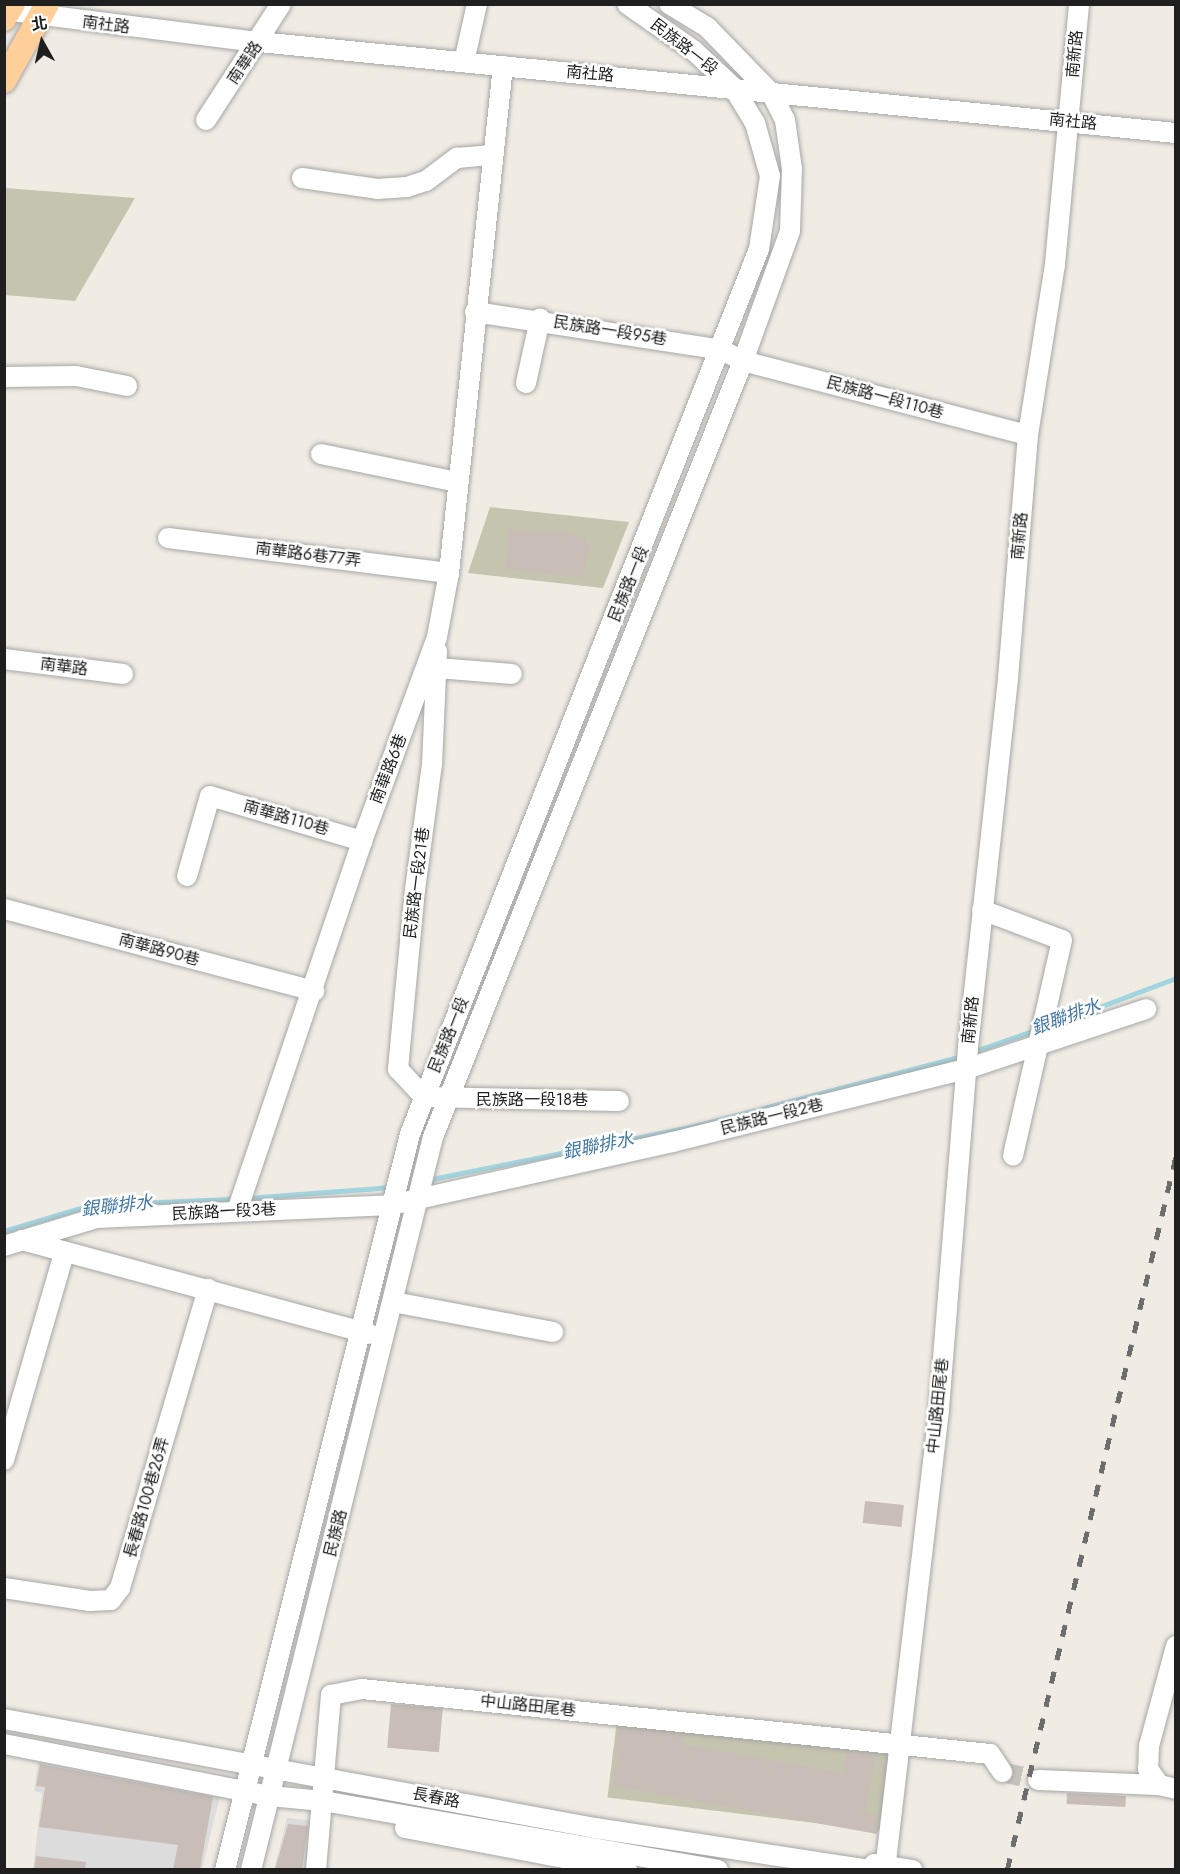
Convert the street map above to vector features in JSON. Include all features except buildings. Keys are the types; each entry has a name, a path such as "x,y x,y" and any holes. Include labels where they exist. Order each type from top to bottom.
{"main road":[{"path":"4,81 44,11"}],"street":[{"name":"南華路","path":"206,120 282,4"},
{"path":"464,62 477,4"},
{"name":"民族路一段","path":"394,1193 424,1097 722,350 759,249 770,176 755,123 733,87 676,39 627,4"},
{"name":"南新路","path":"966,1069 1008,678 1028,435 1055,264 1079,4"},
{"path":"676,39 681,8"},
{"name":"民族路一段","path":"421,1186 445,1100 743,361 790,231 789,150 785,120 771,93 707,27 681,8"},
{"name":"南社路","path":"8,11 44,11 259,42 733,87 771,93 1176,133"},
{"name":"南華路6巷","path":"240,1203 314,991 362,841 437,637 449,573 503,66"},
{"path":"302,178 377,189 407,187 426,181 457,158 493,155"},
{"name":"民族路一段95巷","path":"475,312 540,319 722,350 743,361"},
{"path":"526,383 540,319"},
{"name":"民族路一段110巷","path":"743,361 1028,435"},
{"path":"4,377 76,376 127,386"},
{"path":"321,454 457,482"},
{"name":"南華路6巷77弄","path":"168,538 449,573"},
{"name":"民族路一段21巷","path":"424,1097 398,1069 415,889 432,764 438,668 437,637"},
{"name":"南華路","path":"4,659 123,674"},
{"path":"438,668 512,674"},
{"name":"南華路110巷","path":"187,876 210,796 362,841"},
{"name":"南華路90巷","path":"4,909 314,991"},
{"path":"982,910 1062,940 1013,1156"},
{"path":"480,957 499,966"},
{"name":"民族路一段2巷","path":"394,1193 421,1186 673,1142 966,1069 1146,1009"},
{"name":"中山路田尾巷","path":"880,1868 900,1743 939,1408 966,1069"},
{"path":"424,1097 445,1100"},
{"name":"民族路一段18巷","path":"445,1100 619,1101"},
{"name":"民族路","path":"251,1869 421,1186"},
{"name":"民族路一段3巷","path":"4,1246 96,1218 240,1203 394,1193"},
{"name":"民族路","path":"225,1869 394,1193"},
{"path":"5,1235 64,1253 208,1289 384,1338"},
{"path":"4,1460 64,1253"},
{"name":"長春路100巷26弄","path":"4,1588 90,1601 111,1600 120,1588 208,1289"},
{"path":"393,1302 553,1332"},
{"path":"1167,1787 1148,1769 1149,1746 1176,1646"},
{"name":"中山路田尾巷","path":"316,1869 331,1695 362,1689 990,1754 1002,1772"},
{"name":"長春路","path":"4,1719 595,1828 880,1868"},
{"name":"長春路","path":"4,1744 270,1796 323,1801 718,1869"},
{"path":"1038,1779 1167,1787"},
{"path":"358,1784 423,1789 880,1868 913,1869"},
{"path":"323,1801 403,1828 627,1869"}],"shaded area":[{"path":"5,188 135,198 75,301 5,295"},
{"path":"490,507 629,522 603,588 468,573"},
{"path":"617,1720 890,1754 880,1831 607,1797"},
{"path":"38,1762 220,1796 202,1869 33,1870 42,1793 34,1791"},
{"path":"287,1818 316,1821 310,1869 274,1870"}],"waterway":[{"name":"銀聯排水","path":"1049,1026 1176,978"},
{"name":"銀聯排水","path":"972,1052 1035,1030"},
{"name":"銀聯排水","path":"427,1180 695,1126 962,1056"},
{"name":"銀聯排水","path":"248,1198 392,1187"},
{"name":"銀聯排水","path":"4,1231 90,1205 236,1199"}],"tunnel":[{"path":"1002,1772 1038,1780"}],"railway":[{"path":"1007,1870 1176,1155"}]}
